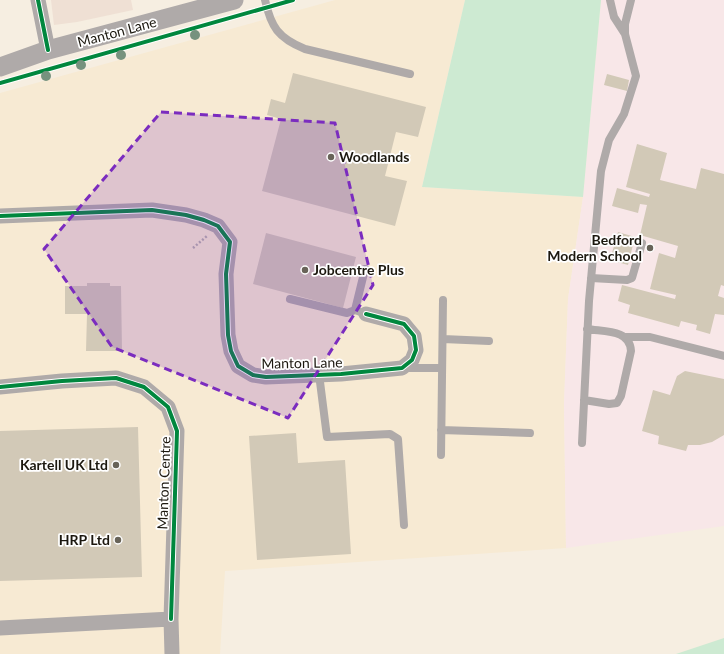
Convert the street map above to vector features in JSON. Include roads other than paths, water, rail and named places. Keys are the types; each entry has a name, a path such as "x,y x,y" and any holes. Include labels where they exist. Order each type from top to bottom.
{"street":[{"path":"38,0 48,50"},
{"name":"Manton Lane","path":"0,67 48,50 234,0"},
{"name":"Manton Lane","path":"0,216 152,210 186,215 204,220 218,226 230,242 226,274 228,335 231,351 238,366 253,375 266,377 402,368"},
{"path":"361,312 404,324 414,336 416,350 412,360 402,368"},
{"name":"Manton Centre","path":"0,387 116,378 144,387 168,407 177,431 171,619 172,654"},
{"path":"0,628 171,619"}],"lane":[{"path":"265,0 270,21 281,35 290,43 305,49 410,74"},
{"path":"610,0 614,17 625,34"},
{"path":"582,442 587,329 601,171 604,152 613,132 624,114 636,76 625,34 625,24 631,0"},
{"path":"591,278 627,280 632,278 642,243"},
{"path":"290,299 347,313 361,312 365,269"},
{"path":"441,456 444,300"},
{"path":"587,329 620,334 626,337 650,337 724,356"},
{"path":"584,400 609,404 616,403 621,396 631,352 630,344 626,337"},
{"path":"443,339 489,341"},
{"path":"402,368 442,368"},
{"path":"319,374 327,437 390,434 398,439 404,525"},
{"path":"441,430 530,433"}],"place":[{"name":"Woodlands","path":"331,157"},
{"name":"Bedford Modern School","path":"650,248"},
{"name":"Jobcentre Plus","path":"305,270"},
{"name":"Kartell UK Ltd","path":"116,465"},
{"name":"HRP Ltd","path":"118,540"}]}
